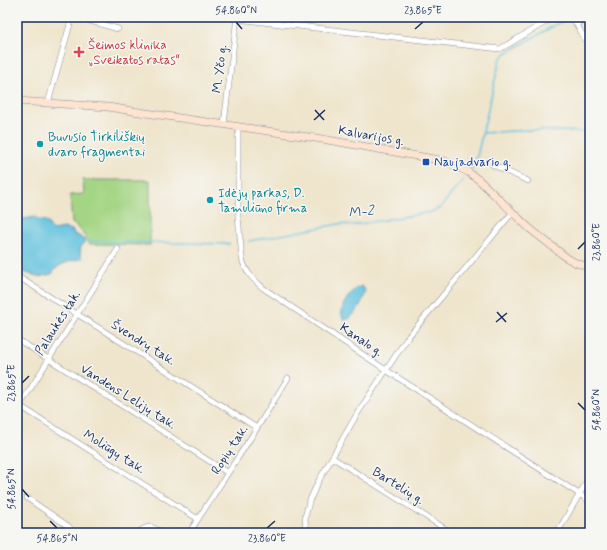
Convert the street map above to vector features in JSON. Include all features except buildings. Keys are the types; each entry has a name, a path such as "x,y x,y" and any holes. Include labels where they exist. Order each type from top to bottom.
{"main road":[{"name":"Kalvarijos g.","path":"17,101 108,107 238,126 445,161 468,172 479,180 512,213 544,241 567,258 576,263 590,267"}],"street":[{"path":"48,103 72,17"},
{"path":"77,17 118,29"},
{"path":"237,18 500,49 554,17"},
{"path":"572,17 590,47"},
{"name":"M. Yčo g.","path":"224,124 237,18"},
{"path":"576,23 590,19"},
{"name":"Kanalo g.","path":"238,126 238,217 242,258 249,276 263,288 386,370 590,501"},
{"path":"493,166 528,181"},
{"path":"306,533 305,517 309,502 318,482 357,414 421,320 512,213"},
{"name":"Palaukės tak.","path":"18,406 118,249"},
{"name":"Švendrų tak.","path":"17,276 257,428"},
{"name":"Vandens Lelijų tak.","path":"17,340 228,473"},
{"name":"Ropių tak.","path":"189,533 288,378"},
{"name":"Moliūgų tak.","path":"18,406 198,519"},
{"name":"Bartelių g.","path":"333,458 452,533"},
{"path":"557,533 590,476"},
{"path":"27,498 68,526 74,533"},
{"path":"138,533 145,527 152,527 162,533"}],"green space":[{"path":"83,180 150,180 150,245 89,244 80,230 72,223 70,195 84,194"}],"water":[{"path":"35,217 39,220 46,221 53,230 63,228 72,230 74,234 85,241 80,251 82,258 61,265 54,270 52,274 39,277 17,270 17,220"},
{"path":"362,286 366,291 363,300 355,313 348,319 344,320 342,311 346,300 353,291"}],"waterway":[{"name":"M-2","path":"471,169 475,165 500,59 506,53 564,20"},
{"path":"483,133 528,130 590,132"},
{"name":"M-2","path":"249,241 339,224 354,225 431,212 440,208 463,180"},
{"name":"M-2","path":"85,241 229,244"}],"place":[{"name":"Šeimos klinika „Sveikatos ratas“","path":"79,52"},
{"name":"Buvusio Tirkiliškių dvaro fragmentai","path":"40,144"},
{"name":"Naujadvario g.","path":"426,162"},
{"name":"Idėjų parkas, D. Tamuliūno firma","path":"210,200"}]}
